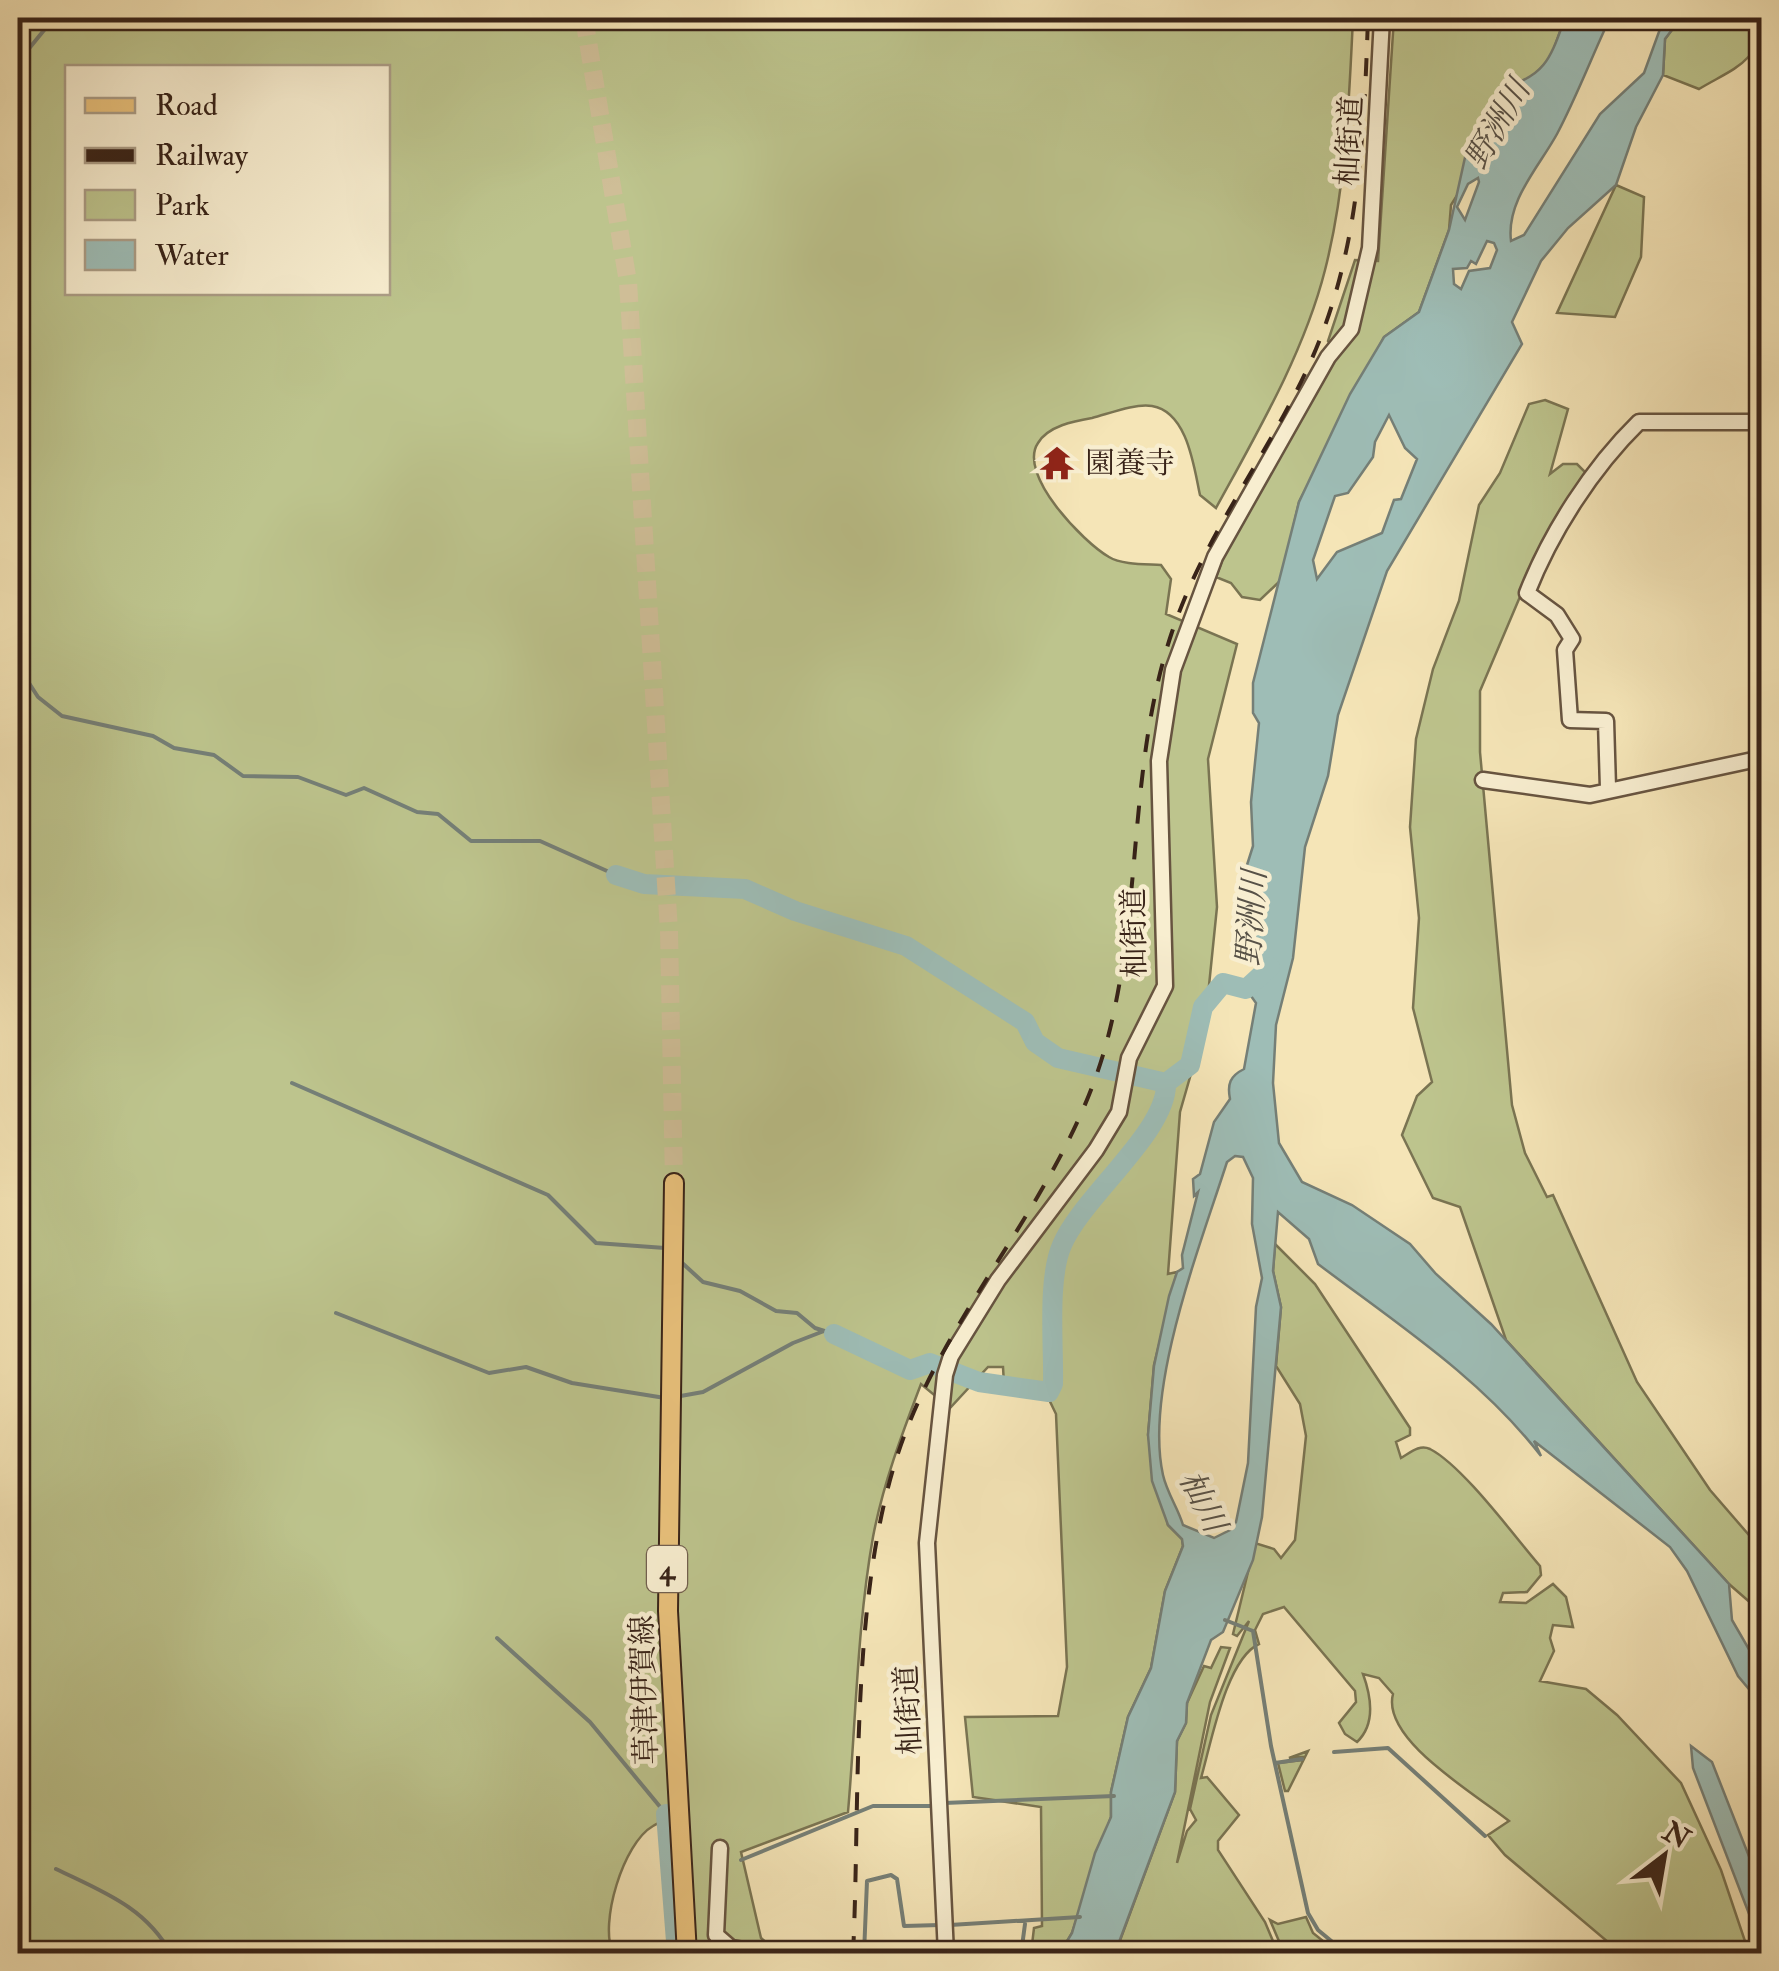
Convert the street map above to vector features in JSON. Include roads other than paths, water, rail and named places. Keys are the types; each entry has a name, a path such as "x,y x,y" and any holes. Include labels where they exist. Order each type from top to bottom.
{"main road":[{"name":"草津伊賀線","path":"674,1184 668,1612 686,1954"}],"street":[{"name":"杣街道","path":"946,1954 927,1543 944,1374 998,1280 1120,1112 1129,1058 1165,986 1159,760 1165,705 1215,556 1322,366 1351,329 1370,248 1382,18"},
{"path":"1608,788 1606,721 1570,720 1565,650 1572,639 1557,615 1527,593 1534,574 1559,527 1638,422 1762,422"},
{"path":"1483,780 1590,795 1608,788 1762,758"},
{"path":"720,1848 716,1935 731,1948 768,1954"}],"water":[{"name":"野洲川","path":"1565,18 1610,18 1557,134 1519,198 1511,241 1524,235 1600,114 1644,73 1664,18 1681,18 1665,39 1663,75 1636,127 1616,185 1568,228 1541,261 1512,322 1522,344 1387,571 1338,715 1328,776 1305,847 1293,958 1276,1025 1273,1083 1279,1143 1302,1182 1352,1205 1410,1244 1436,1274 1491,1324 1729,1584 1732,1620 1761,1670 1761,1724 1758,1700 1738,1676 1687,1571 1670,1547 1534,1441 1541,1456 1465,1377 1318,1264 1309,1239 1278,1212 1273,1271 1281,1307 1262,1517 1253,1560 1223,1632 1211,1640 1187,1703 1186,1723 1177,1741 1175,1792 1115,1953 1060,1953 1072,1933 1095,1853 1111,1817 1111,1792 1128,1717 1151,1668 1165,1591 1183,1546 1182,1539 1168,1525 1152,1481 1148,1435 1154,1366 1169,1296 1177,1272 1183,1268 1182,1255 1198,1192 1194,1196 1193,1179 1200,1174 1214,1122 1230,1099 1231,1081 1244,1069 1256,1003 1251,996 1259,952 1251,944 1251,918 1235,903 1253,846 1251,802 1259,723 1253,713 1253,683 1299,502 1350,394 1384,337 1419,312 1449,230 1466,153 1503,87 1529,77 1545,63","holes":["1478,178 1465,220 1457,207 1468,184","1487,241 1494,243 1497,250 1490,268 1469,271 1461,289 1454,284 1453,269 1467,268 1471,261 1476,264","1389,415 1405,448 1417,459 1401,499 1394,500 1382,533 1337,552 1317,579 1313,560 1335,496 1348,493 1373,457 1375,442","1235,1156 1243,1157 1253,1178 1252,1224 1262,1278 1256,1307 1248,1463 1236,1522 1214,1538 1183,1525 1163,1475 1159,1440 1161,1402 1178,1318 1227,1162"]},
{"path":"1691,1746 1712,1762 1761,1887 1761,1945 1693,1768"}],"waterway":[{"path":"18,62 54,18"},
{"path":"18,666 38,697 62,716 153,736 174,748 214,755 243,776 298,777 346,795 364,788 417,812 438,814 471,841 540,841 616,875"},
{"path":"616,875 644,884 745,889 795,911 906,946 1025,1022 1035,1042 1058,1058 1166,1083"},
{"name":"野洲川","path":"834,1334 910,1370 930,1363 979,1382 1049,1392 1053,1384 1054,1276 1062,1245 1072,1226 1153,1122 1163,1102 1166,1083 1190,1065 1203,1007 1223,983 1246,989 1270,967"},
{"path":"292,1083 548,1195 596,1243 665,1248"},
{"path":"680,1261 703,1282 740,1291 776,1311 797,1313 815,1328 834,1334"},
{"path":"336,1313 489,1373 526,1367 572,1383 665,1398"},
{"path":"675,1397 703,1392 793,1343 824,1331"},
{"path":"1225,1620 1253,1631 1271,1746 1308,1913 1318,1930 1347,1954"},
{"path":"497,1638 590,1722 666,1814"},
{"path":"1334,1752 1388,1748 1485,1836"},
{"path":"1275,1763 1302,1759"},
{"path":"944,1803 1114,1796"},
{"path":"741,1860 873,1806 935,1806"},
{"path":"666,1814 677,1954"},
{"path":"56,1869 135,1912 171,1954"},
{"path":"864,1954 867,1881 891,1875 897,1879 904,1926 940,1925"},
{"path":"950,1925 1080,1917"},
{"path":"1021,1954 1025,1924"}],"tunnel":[{"path":"584,18 628,282 669,931 674,1183"}],"railway":[{"path":"853,1954 866,1616 889,1485 908,1426 930,1378 1063,1152 1103,1055 1125,950 1141,790 1158,684 1186,595 1299,385 1331,309 1357,186 1368,18"}],"place":[{"name":"園養寺","path":"1057,463"}],"water label":[{"name":"杣川","path":"1203,1501"}]}
